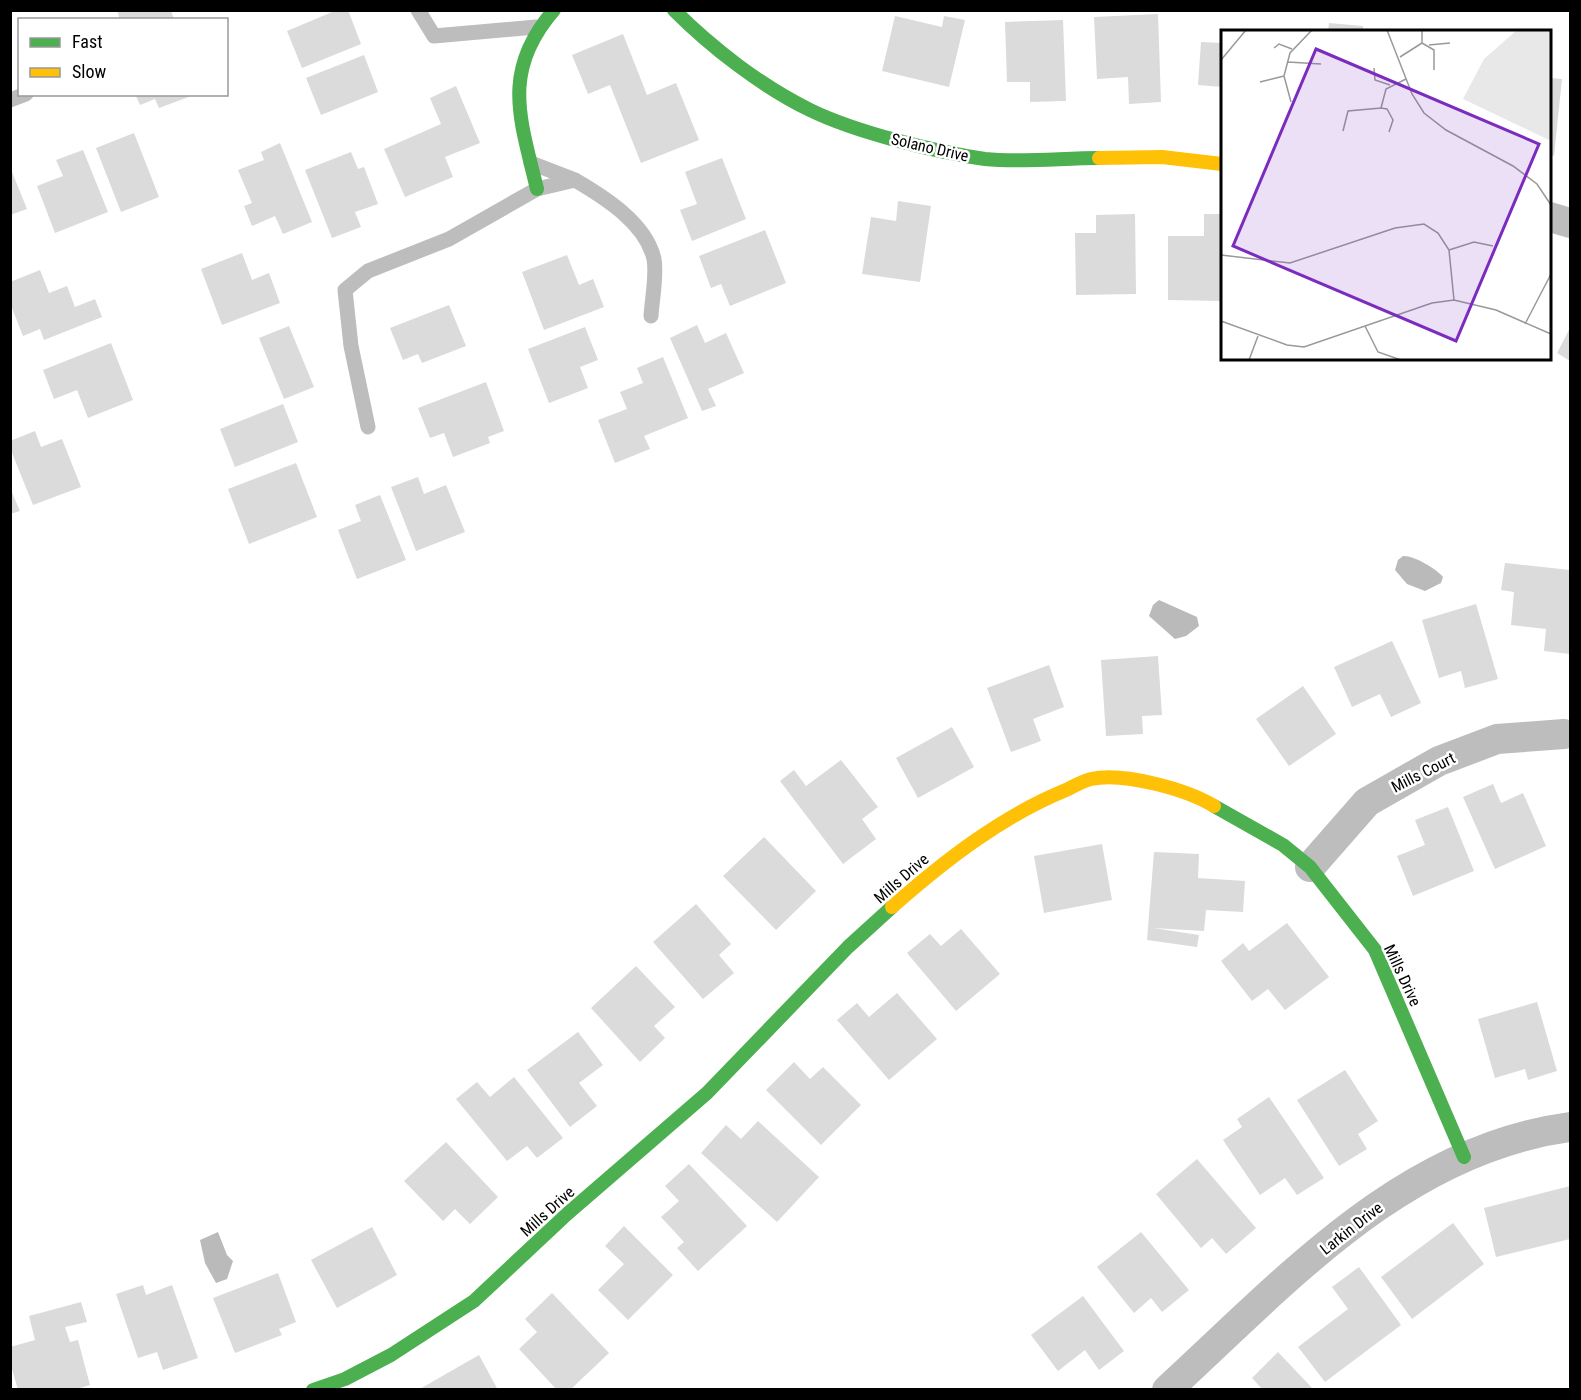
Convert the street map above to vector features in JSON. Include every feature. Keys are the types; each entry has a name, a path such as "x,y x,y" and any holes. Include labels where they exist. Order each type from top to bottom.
{"street":[{"path":"537,189 517,104 520,65 536,27 554,10"},
{"name":"Solano Drive","path":"674,10 692,28 756,77 810,110 884,137 986,159 1162,157 1221,164"},
{"path":"1551,218 1570,223"},
{"name":"Mills Court","path":"1310,867 1367,802 1439,762 1497,739 1564,734"},
{"name":"Mills Drive","path":"313,1389 345,1379 391,1355 474,1301 567,1214 706,1093 848,947 929,874 1031,804 1091,779 1121,778 1196,795 1283,845 1310,867 1375,950 1464,1157"},
{"name":"Larkin Drive","path":"1167,1389 1342,1231 1414,1181 1464,1157 1511,1139 1570,1127"}],"lane":[{"path":"418,10 434,36 536,27"},
{"path":"531,163 575,180 609,200 641,233 654,259 651,315"},
{"path":"368,427 351,346 345,290 368,271 448,239 537,189 575,180"}],"shaded area":[{"path":"1403,556 1418,560 1436,570 1443,577 1441,583 1425,591 1407,584 1395,570 1398,560"},
{"path":"1159,600 1197,617 1199,626 1186,636 1175,639 1149,616 1153,605"},
{"path":"218,1232 227,1255 233,1261 227,1279 216,1283 205,1263 200,1240"}],"building":[{"path":"117,10 171,10 173,18 119,18"},
{"path":"337,10 348,10 361,44 302,68 287,31"},
{"path":"1158,14 1161,102 1129,104 1128,77 1097,79 1094,17"},
{"path":"895,16 942,27 944,16 965,20 949,87 882,71"},
{"path":"1063,20 1066,101 1030,102 1030,82 1007,82 1005,22"},
{"path":"1329,23 1363,26 1363,30 1328,30"},
{"path":"623,34 647,95 676,83 699,140 641,163 610,85 588,94 572,55"},
{"path":"1201,42 1221,43 1221,87 1198,85"},
{"path":"364,55 378,92 321,115 306,78"},
{"path":"1551,78 1562,79 1554,156 1551,155"},
{"path":"456,86 480,143 445,157 453,177 405,197 384,149 441,124 430,98"},
{"path":"136,96 191,96 159,108 155,99 140,105"},
{"path":"134,133 159,197 121,212 96,148"},
{"path":"280,143 312,222 283,234 275,216 252,226 244,206 252,203 238,170 264,160 261,152"},
{"path":"83,150 108,212 55,233 37,186 63,176 56,160"},
{"path":"351,152 358,169 364,167 378,204 355,212 361,227 332,238 305,170"},
{"path":"722,158 746,219 692,241 680,210 697,204 685,172"},
{"path":"10,167 27,209 10,215"},
{"path":"898,201 931,206 920,282 862,274 871,217 896,221"},
{"path":"1135,214 1136,294 1076,295 1075,233 1096,233 1096,215"},
{"path":"1204,214 1221,214 1221,301 1168,300 1168,236 1204,236"},
{"path":"765,230 786,283 730,306 721,284 711,288 699,256"},
{"path":"242,253 252,280 269,273 280,303 222,325 201,269"},
{"path":"567,255 579,285 593,279 604,307 544,330 522,272"},
{"path":"40,270 49,293 67,286 75,307 95,299 102,317 44,340 40,329 23,336 10,303 10,282"},
{"path":"449,305 466,346 422,363 418,354 403,360 390,328"},
{"path":"697,325 705,343 726,333 744,373 708,389 716,406 702,411 670,338"},
{"path":"289,326 314,387 284,399 259,338"},
{"path":"585,327 598,360 580,367 588,388 549,403 528,349"},
{"path":"1570,328 1570,361 1557,353"},
{"path":"111,343 133,400 88,418 77,390 54,399 43,370"},
{"path":"663,357 688,418 644,436 650,449 615,463 598,420 627,409 620,392 643,383 637,368"},
{"path":"486,382 504,431 488,437 490,443 453,457 444,433 430,438 418,408"},
{"path":"283,404 298,442 235,467 220,429"},
{"path":"35,431 41,447 62,439 81,487 33,505 10,448 10,441"},
{"path":"296,463 317,517 249,544 228,489"},
{"path":"418,477 424,494 446,485 465,532 416,551 391,487"},
{"path":"10,488 20,511 10,514"},
{"path":"380,495 406,560 357,579 338,530 361,521 355,505"},
{"path":"1505,563 1570,570 1570,654 1544,651 1546,629 1511,625 1514,592 1501,590"},
{"path":"1476,604 1498,679 1465,688 1461,671 1439,678 1422,620"},
{"path":"1392,641 1421,703 1391,717 1380,694 1352,707 1334,667"},
{"path":"1158,656 1162,715 1142,716 1143,734 1106,736 1101,660"},
{"path":"1049,665 1064,707 1033,719 1041,741 1011,752 987,688"},
{"path":"1303,686 1336,734 1289,766 1256,719"},
{"path":"952,727 974,767 918,798 896,758"},
{"path":"841,760 878,807 862,819 876,839 843,864 780,781 794,770 806,786"},
{"path":"1493,784 1501,803 1523,793 1546,846 1495,869 1463,797"},
{"path":"1448,807 1474,871 1413,896 1397,856 1425,845 1415,820"},
{"path":"764,837 816,891 776,930 723,876"},
{"path":"1102,844 1112,900 1044,913 1034,856"},
{"path":"1154,852 1199,854 1198,878 1245,881 1243,912 1206,910 1204,931 1153,928 1199,935 1197,947 1147,940"},
{"path":"696,904 731,944 719,955 734,973 703,999 653,942"},
{"path":"1287,923 1329,977 1285,1010 1268,989 1252,1001 1221,961 1243,943 1249,951"},
{"path":"961,929 1000,974 956,1011 907,953 930,934 941,946"},
{"path":"636,966 675,1007 654,1026 665,1038 640,1062 591,1008"},
{"path":"897,993 937,1039 889,1080 837,1020 857,1003 869,1017"},
{"path":"1537,1002 1557,1071 1528,1080 1525,1069 1495,1078 1478,1019"},
{"path":"578,1032 603,1065 579,1083 597,1106 570,1127 527,1070"},
{"path":"794,1062 810,1079 823,1067 861,1105 821,1145 766,1090"},
{"path":"1345,1070 1378,1121 1358,1134 1367,1149 1339,1166 1297,1100"},
{"path":"514,1077 563,1138 537,1158 527,1146 507,1161 456,1099 477,1082 490,1097"},
{"path":"1269,1097 1324,1178 1297,1195 1285,1178 1260,1195 1223,1140 1242,1127 1237,1119"},
{"path":"758,1121 819,1177 777,1222 701,1153 726,1125 741,1139"},
{"path":"446,1142 498,1197 470,1224 455,1209 443,1221 404,1181"},
{"path":"1197,1159 1256,1228 1226,1254 1212,1238 1201,1248 1156,1194"},
{"path":"689,1164 747,1226 698,1271 677,1248 684,1242 661,1217 679,1201 665,1186"},
{"path":"1570,1186 1570,1239 1496,1257 1484,1208"},
{"path":"1453,1223 1484,1264 1412,1319 1381,1277"},
{"path":"624,1226 673,1275 628,1320 598,1290 624,1264 605,1246"},
{"path":"372,1227 397,1275 337,1308 311,1260"},
{"path":"1141,1232 1189,1290 1162,1312 1151,1298 1134,1313 1097,1267"},
{"path":"1359,1267 1401,1325 1325,1382 1298,1347 1348,1309 1332,1287"},
{"path":"278,1273 296,1322 279,1329 282,1335 235,1353 213,1298"},
{"path":"143,1285 146,1295 172,1285 198,1358 163,1370 157,1352 138,1358 116,1294"},
{"path":"552,1293 609,1353 570,1390 557,1390 519,1349 537,1332 525,1319"},
{"path":"1083,1296 1124,1351 1099,1370 1085,1350 1058,1371 1031,1335"},
{"path":"81,1302 87,1322 65,1327 70,1342 78,1340 90,1385 73,1390 18,1390 10,1362 10,1347 35,1340 29,1316"},
{"path":"1278,1352 1314,1390 1263,1390 1252,1378"},
{"path":"479,1355 498,1390 418,1390"}],"traffic: fast":[{"path":"537,189 525,140 519,96 521,75 527,54 537,32 554,10"},
{"path":"674,10 721,52 773,90 810,110 849,126 920,146 985,159 1099,158"},
{"path":"1214,806 1283,845 1310,867 1375,950 1464,1157"},
{"path":"313,1390 345,1379 391,1355 474,1301 567,1214 707,1093 848,947 892,907"}],"traffic: slow":[{"path":"1099,158 1162,157 1221,164"},
{"path":"892,907 932,873 997,826 1042,801 1088,780 1104,777 1137,780 1171,788 1214,806"}]}
